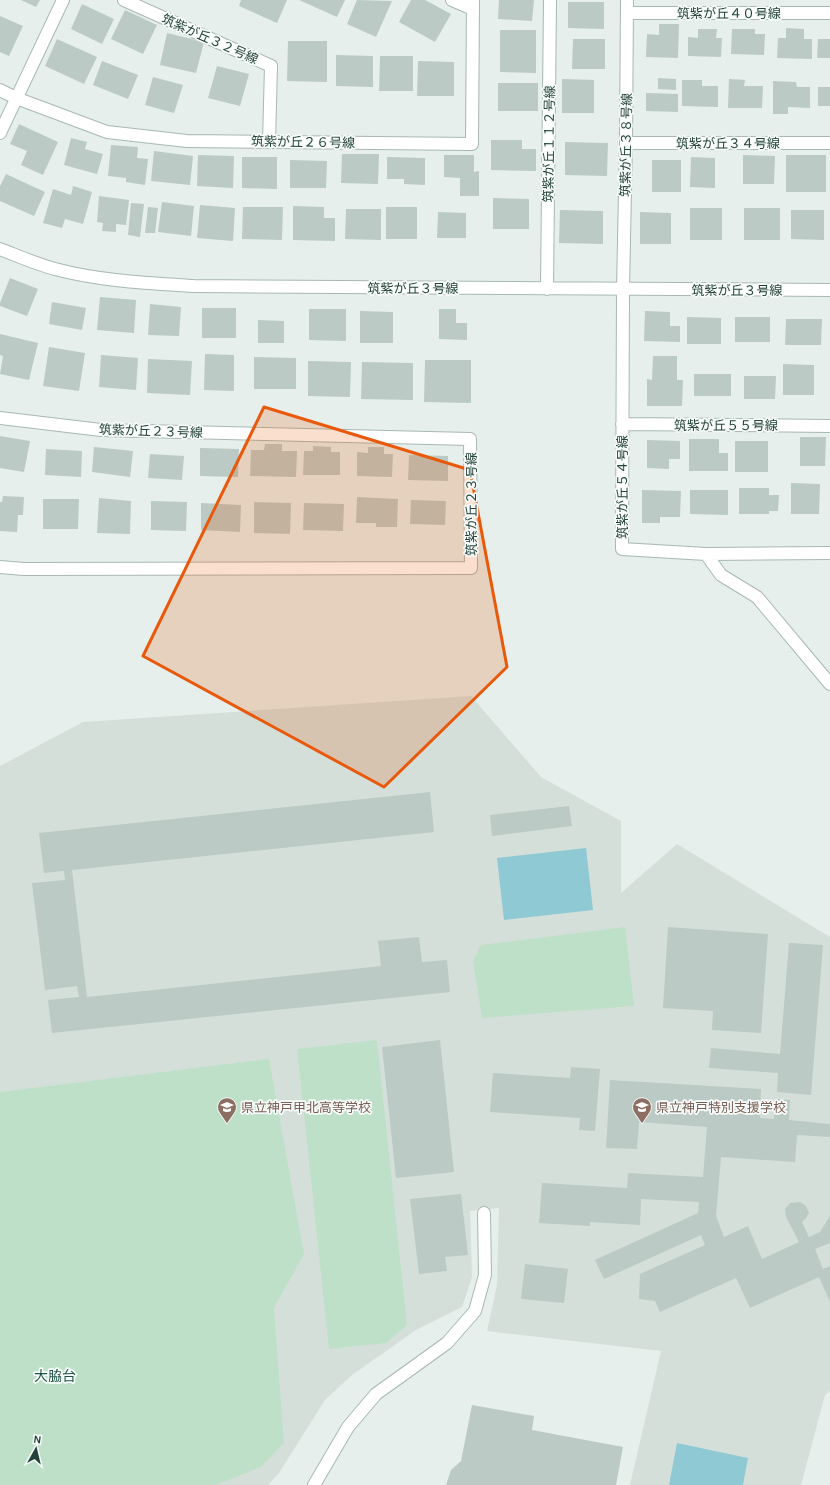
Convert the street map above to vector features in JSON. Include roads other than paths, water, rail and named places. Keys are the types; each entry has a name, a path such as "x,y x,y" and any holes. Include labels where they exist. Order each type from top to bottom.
{"street":[{"path":"0,133 63,0"},
{"name":"筑紫が丘３２号線","path":"124,0 271,66 269,142"},
{"path":"452,0 473,5"},
{"name":"筑紫が丘１１２号線","path":"547,289 550,0"},
{"name":"筑紫が丘３８号線","path":"623,289 627,0"},
{"name":"筑紫が丘２６号線","path":"0,90 16,98 107,132 187,141 472,144 473,5"},
{"name":"筑紫が丘４０号線","path":"627,13 830,13"},
{"name":"筑紫が丘３４号線","path":"626,143 830,143"},
{"name":"筑紫が丘３号線","path":"0,249 54,269 83,275 131,282 194,286 830,290"},
{"name":"筑紫が丘５４号線","path":"623,289 622,549 706,554 830,554"},
{"name":"筑紫が丘２３号線","path":"0,418 101,430 470,439 471,568 24,569 0,567"},
{"name":"筑紫が丘５５号線","path":"622,424 830,426"},
{"path":"706,554 721,575 757,597 830,684"},
{"path":"314,1485 348,1427 376,1394 447,1343 476,1311 485,1275 484,1213"}],"water":[{"path":"586,848 593,910 504,920 497,858"},
{"path":"677,1443 748,1458 743,1485 669,1485"}],"place":[{"name":"県立神戸甲北高等学校","path":"227,1124"},
{"name":"県立神戸特別支援学校","path":"642,1124"}],"district":[{"name":"大脇台","path":"55,1376"}]}
